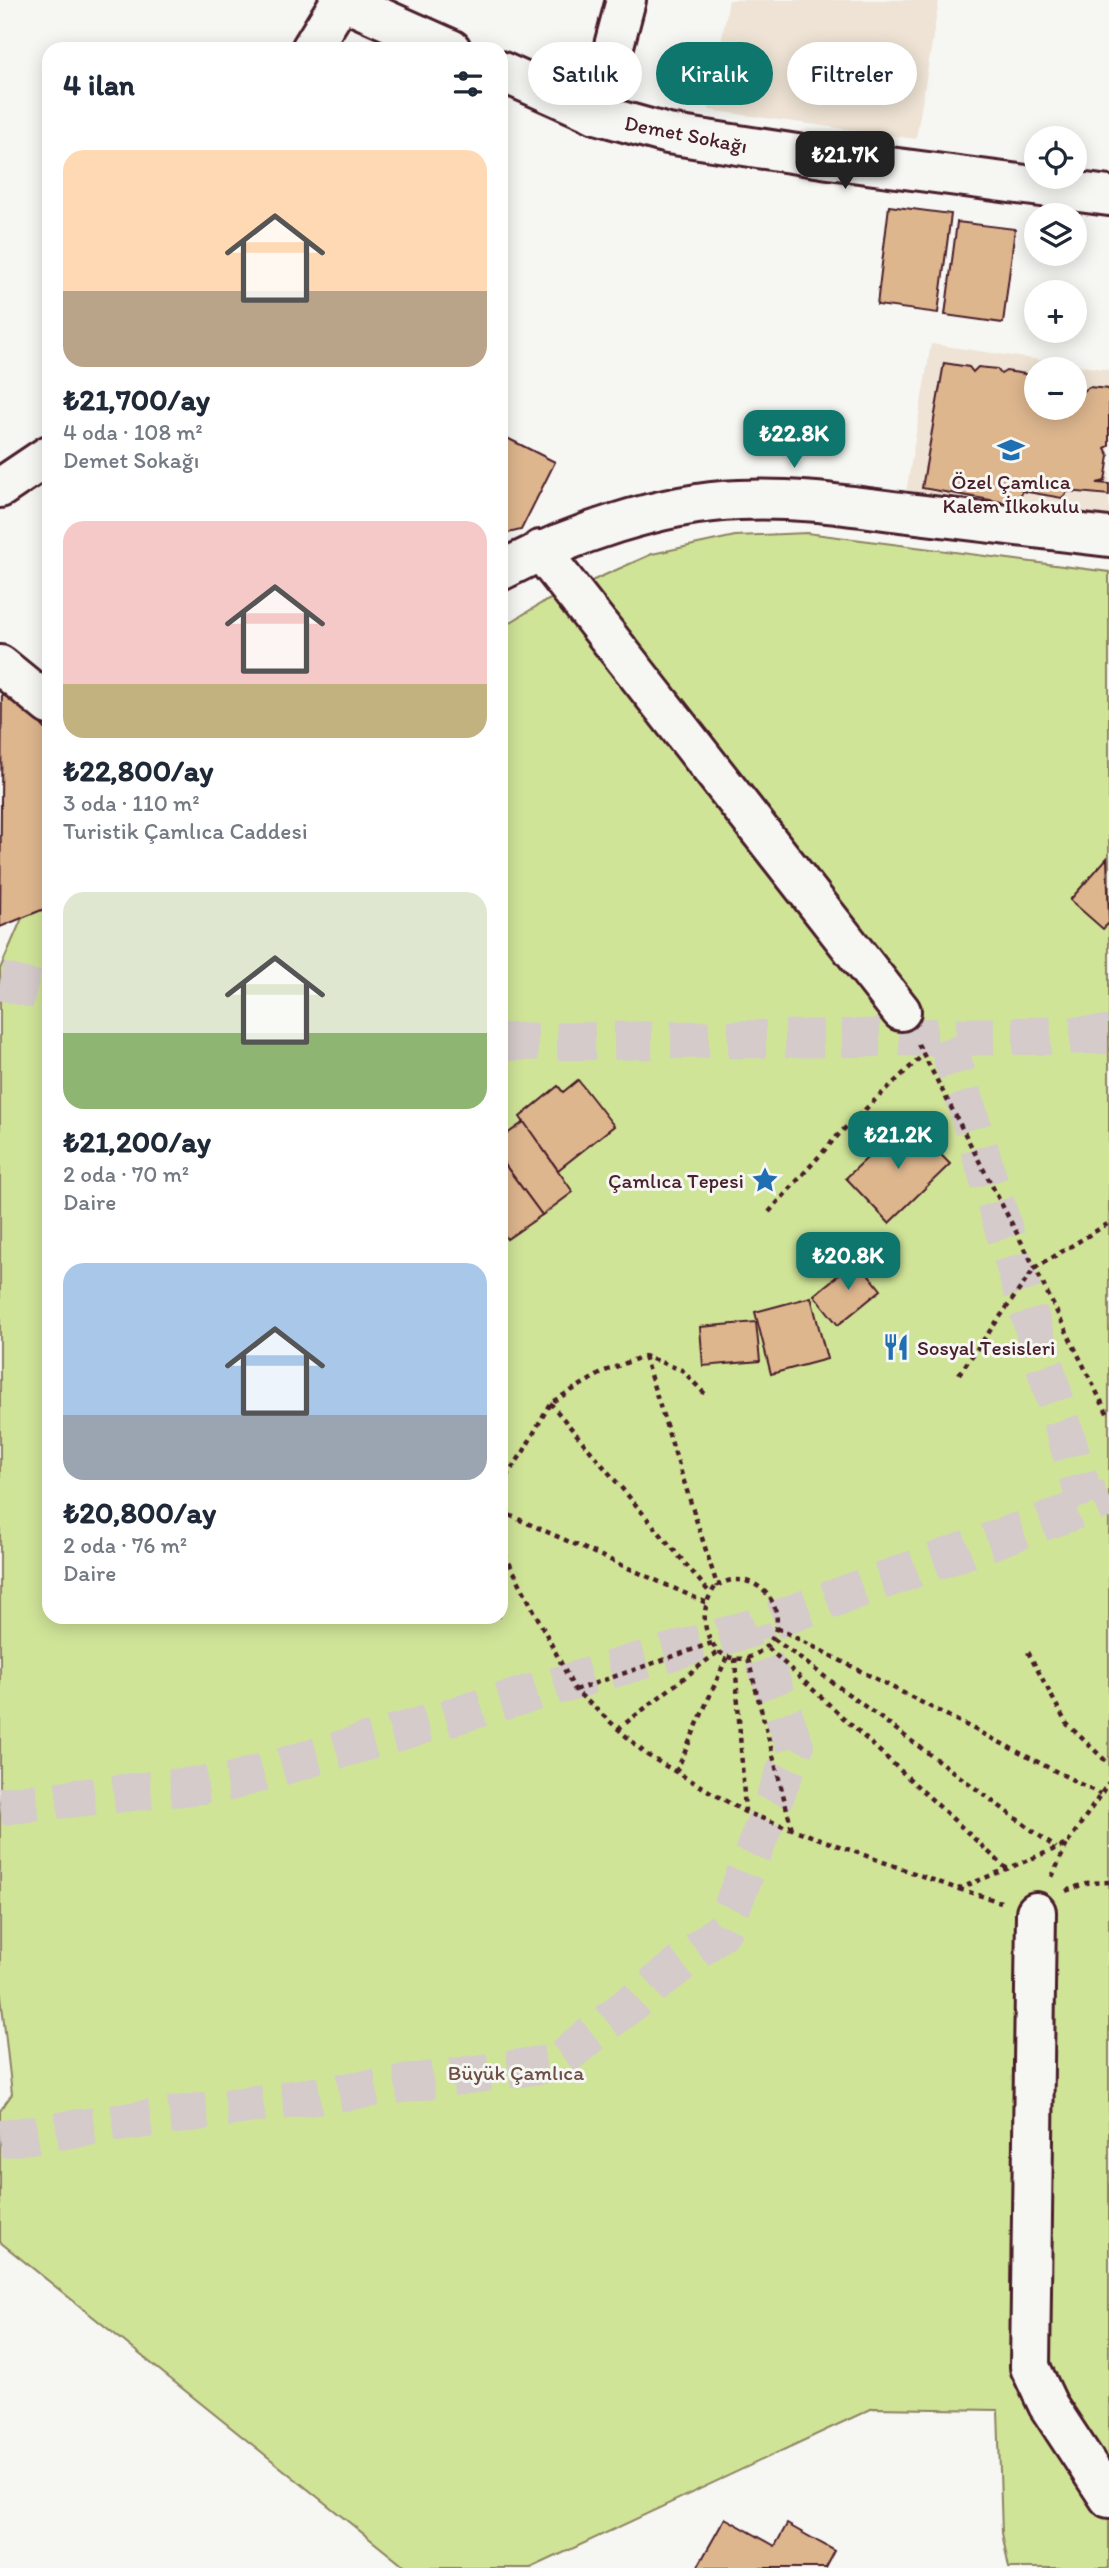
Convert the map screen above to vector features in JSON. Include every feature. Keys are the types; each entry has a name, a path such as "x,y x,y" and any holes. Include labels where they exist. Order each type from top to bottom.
{"street":[{"path":"315,42 341,0 435,42"},
{"path":"596,114 626,0"},
{"name":"Demet Sokağı","path":"508,75 596,114 668,134 829,159 1109,196"},
{"path":"0,488 42,460"},
{"path":"508,567 540,550 612,524 669,510 736,500 805,500 1109,537"},
{"path":"540,550 901,1011"},
{"path":"0,665 42,699"},
{"path":"1050,1902 1030,2367 1048,2405 1109,2498"}],"path":[{"path":"901,1011 1109,1417"},
{"path":"769,1212 840,1133 924,1054"},
{"path":"958,1374 1035,1268 1109,1223"},
{"path":"644,1356 717,1585"},
{"path":"508,1474 524,1451 550,1403 605,1371 644,1356 682,1370 705,1394"},
{"path":"550,1403 710,1593"},
{"path":"508,1515 707,1603"},
{"path":"508,1560 575,1690 647,1755 745,1812 958,1889 1067,1844 1109,1782"},
{"path":"733,1580 752,1584 769,1597 776,1615 777,1628 768,1648 748,1658 735,1658 727,1657 712,1643 704,1624 710,1593 717,1585 733,1580"},
{"path":"777,1628 1100,1794"},
{"path":"774,1639 1056,1848"},
{"path":"575,1690 712,1643"},
{"path":"768,1648 1007,1869"},
{"path":"618,1729 719,1651"},
{"path":"1028,1652 1066,1723 1109,1763"},
{"path":"676,1772 727,1657"},
{"path":"735,1658 745,1812"},
{"path":"748,1658 792,1829"},
{"path":"1050,1902 1086,1883 1109,1882"}],"shaded area":[{"path":"729,0 939,0 916,139 709,110 710,105 773,105 773,42 721,42"},
{"name":"Özel Çamlıca Kalem İlkokulu","path":"931,344 1024,358 1024,420 1087,420 1087,367 1109,370 1109,524 1023,513 906,493"}],"green space":[{"name":"Büyük Çamlıca","path":"807,533 1109,572 1109,2568 1009,2568 1002,2533 998,2410 873,2408 531,2568 406,2568 0,2242 0,2111 12,2094 0,1987 0,969 22,918 42,907 42,1624 508,1624 508,624 542,603 652,554 735,536"}],"building":[{"path":"889,206 951,214 938,313 877,305"},
{"path":"957,222 1015,229 1003,323 945,315"},
{"name":"Özel Çamlıca Kalem İlkokulu","path":"944,363 969,367 973,372 978,367 997,369 1001,374 1006,371 1024,374 1024,420 1087,420 1087,389 1109,389 1109,446 1105,448 1109,456 1105,481 1097,483 1109,484 1109,495 1068,491 1062,498 1022,491 1019,505 922,488"},
{"path":"508,438 555,462 521,530 508,533"},
{"path":"2,682 42,725 42,910 0,927"},
{"path":"1107,858 1109,923 1103,929 1070,900"},
{"path":"578,1080 614,1126 558,1170 520,1117 558,1086 563,1092"},
{"path":"907,1120 950,1164 889,1223 846,1178"},
{"path":"524,1122 573,1192 542,1215 508,1169 508,1133"},
{"path":"508,1169 542,1215 508,1238"},
{"path":"857,1260 881,1290 838,1325 814,1295"},
{"path":"811,1297 827,1359 771,1374 755,1312"},
{"path":"756,1322 760,1361 703,1366 700,1327"},
{"path":"725,2518 775,2546 787,2524 835,2551 826,2568 697,2568"}],"tunnel":[{"path":"0,981 42,991"},
{"path":"508,1042 1109,1035"},
{"path":"946,1038 1087,1506"},
{"path":"0,1806 230,1782 752,1628 1109,1498"},
{"path":"0,2139 556,2063 723,1930 795,1746 752,1628"}],"place":[{"name":"Özel Çamlıca Kalem İlkokulu","path":"1011,450"},
{"name":"Çamlıca Tepesi","path":"765,1180"},
{"name":"Sosyal Tesisleri","path":"896,1347"}]}
